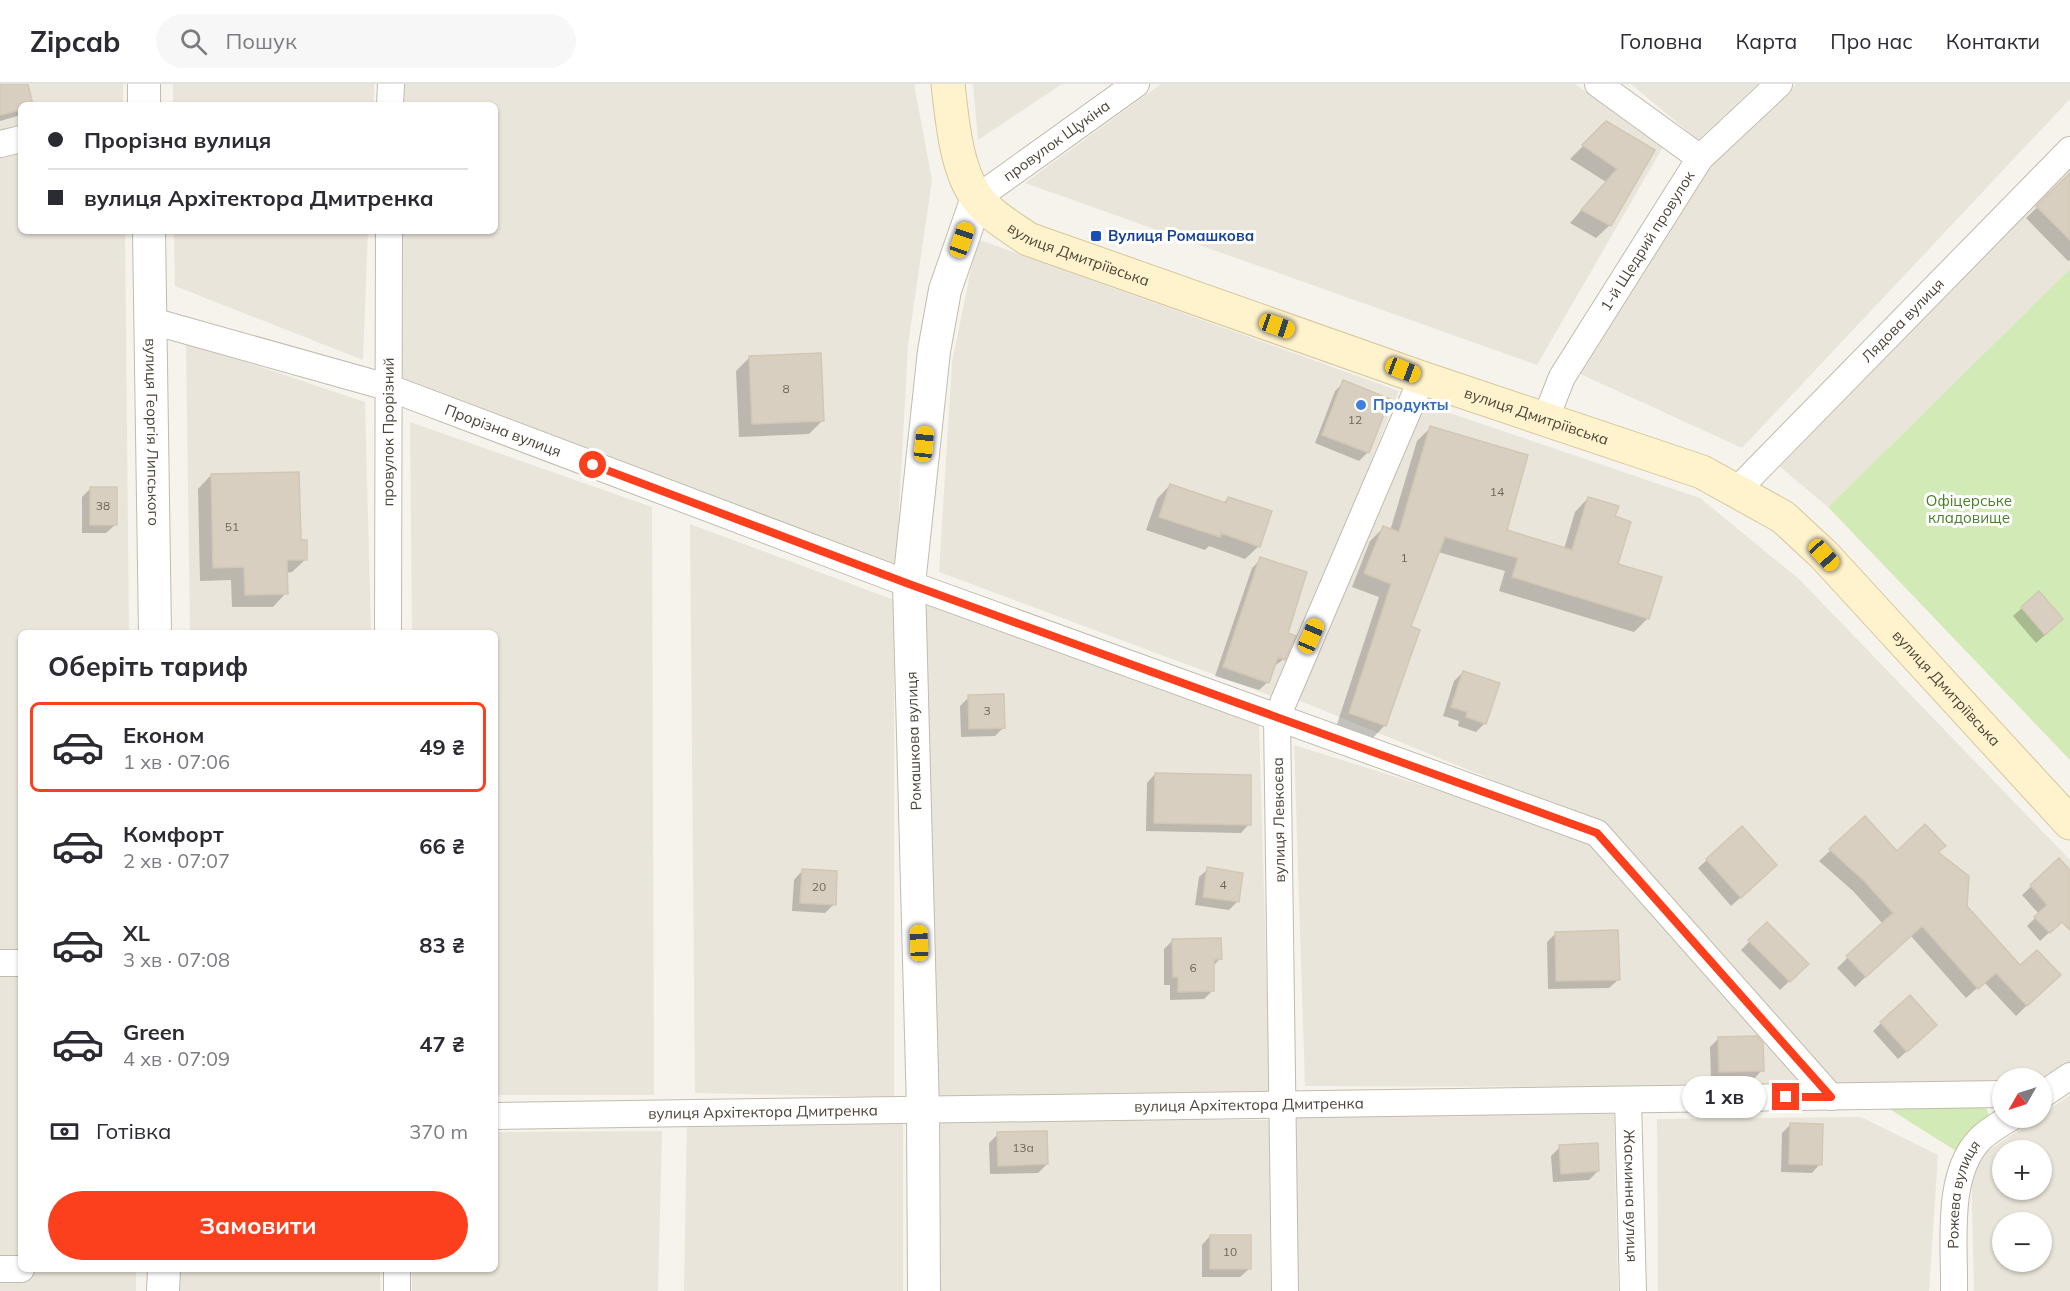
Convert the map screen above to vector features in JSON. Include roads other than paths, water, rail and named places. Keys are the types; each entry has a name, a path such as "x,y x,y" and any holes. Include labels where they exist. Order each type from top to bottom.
{"main road":[{"name":"вулиця Дмитріївська","path":"948,84 953,128 962,163 977,198 997,218 1028,239 1422,378 1545,420 1646,451 1702,472 1783,517 1824,555 2070,823"}],"street":[{"path":"144,84 144,102"},
{"path":"390,102 391,84"},
{"name":"провулок Щукіна","path":"977,198 1136,84"},
{"path":"1598,84 1700,158"},
{"name":"1-й Щедрий провулок","path":"1545,420 1562,377 1700,158 1779,84"},
{"path":"0,144 18,140"},
{"name":"Лядова вулиця","path":"1735,492 2070,150"},
{"name":"Ромашкова вулиця","path":"924,1291 923,1110 909,584 934,351 945,290 977,198"},
{"name":"вулиця Георгія Липського","path":"149,234 152,321 154,630"},
{"name":"провулок Прорізний","path":"388,630 389,234"},
{"name":"Прорізна вулиця","path":"152,321 387,387 909,584 1597,833 1831,1097"},
{"name":"вулиця Левкоєва","path":"1285,1291 1277,717 1422,378"},
{"path":"0,963 18,963"},
{"path":"2052,1088 2070,1076"},
{"name":"вулиця Архітектора Дмитренка","path":"498,1116 1992,1094"},
{"name":"Жасминна вулиця","path":"1628,1100 1633,1291"},
{"name":"Рожева вулиця","path":"1954,1291 1956,1196 1959,1175 1967,1155 1980,1138 1995,1128"},
{"path":"0,1269 18,1269"},
{"path":"164,1272 164,1291"},
{"path":"397,1272 397,1291"}],"place":[{"name":"Вулиця Ромашкова","path":"1096,236"},
{"name":"Продукты","path":"1361,405"}],"park label":[{"name":"Офіцерське кладовище","path":"1969,510"}]}
